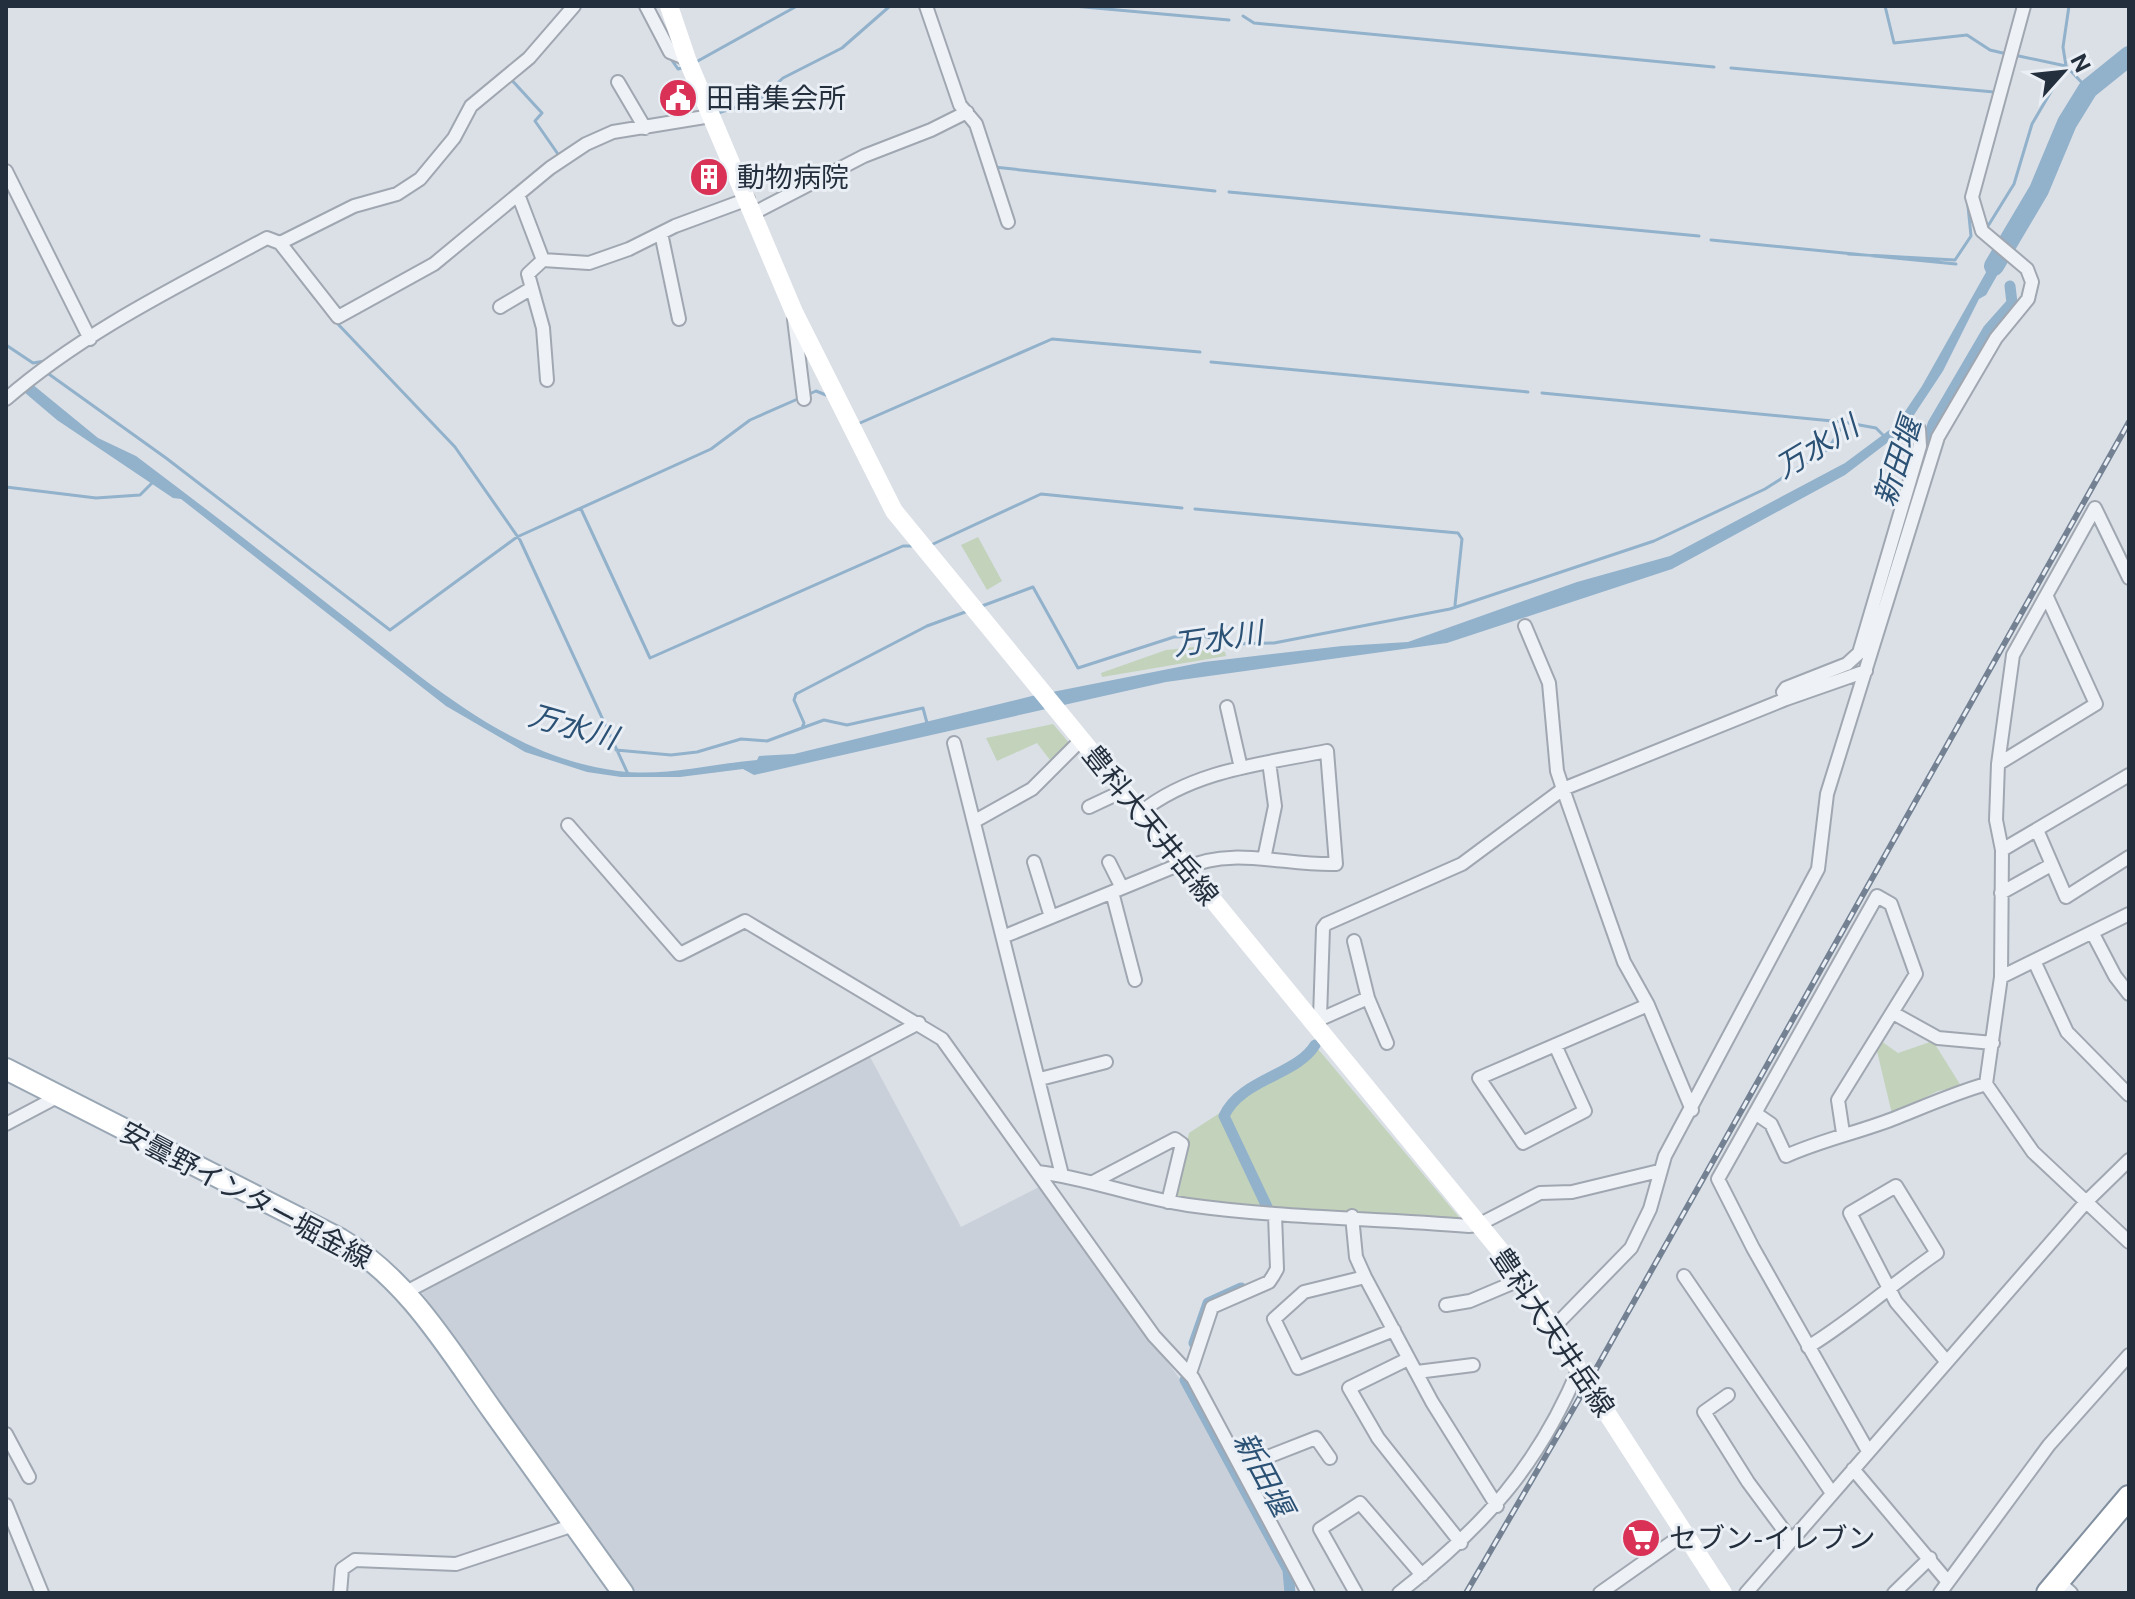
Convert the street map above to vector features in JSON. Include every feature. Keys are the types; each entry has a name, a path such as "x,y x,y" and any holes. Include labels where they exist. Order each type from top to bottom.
{"highway":[{"path":"2059,1589 2129,1497"}],"main road":[{"name":"豊科大天井岳線","path":"669,6 687,59 794,312 894,511 1184,865 1317,1020 1522,1279 1723,1593"},
{"name":"安曇野インター堀金線","path":"6,1069 340,1239 385,1270 406,1292 623,1593"}],"street":[{"path":"280,243 354,206 397,194 420,179 454,138 471,106 529,58 574,6"},
{"path":"646,6 670,52 687,59"},
{"path":"926,6 960,105 976,124 1008,222"},
{"path":"1553,1328 1631,1248 1650,1209 1659,1171 1818,869 1827,794 1938,437 1996,338 2028,299 2032,282 2020,263 1982,231 1972,197 2024,6"},
{"path":"618,82 645,128"},
{"path":"547,380 543,328 528,274 543,260 589,263 661,233 751,206 967,112"},
{"path":"6,399 36,373 148,302 267,238 280,243 338,317 434,264 465,241 471,231 519,197 550,168 586,144 613,132 711,116"},
{"path":"6,171 90,339"},
{"path":"519,197 543,260"},
{"path":"661,233 679,319"},
{"path":"500,307 532,288"},
{"path":"794,312 794,341 804,399"},
{"path":"1849,669 1859,653 1920,446 1919,429"},
{"path":"2129,578 2095,508 2013,655 1998,764 1996,820 2002,850 2001,977 1986,1084 2033,1152 2129,1242"},
{"path":"1998,764 2096,704 2047,597"},
{"path":"1525,626 1549,683 1557,771 1563,789 1624,962 1648,1005 1692,1110"},
{"path":"1368,998 1317,1020 1323,928 1326,924 1462,864 1563,789 1786,699 1849,669 1866,671"},
{"path":"1227,707 1241,768"},
{"path":"975,821 1032,789 1081,740"},
{"path":"954,743 1005,936 1062,1175"},
{"path":"1005,936 1117,890 1200,861 1264,859 1336,864 1327,751 1213,773 1161,797 1141,812"},
{"path":"1264,859 1275,806 1269,762"},
{"path":"2002,850 2129,776"},
{"path":"1089,807 1123,791"},
{"path":"568,825 680,954 745,921 942,1039 1154,1336 1190,1373 1308,1593"},
{"path":"2037,830 2066,897 2129,857"},
{"path":"1034,862 1051,917"},
{"path":"1109,862 1135,980"},
{"path":"2001,893 2051,865"},
{"path":"1843,1133 1838,1100 1916,974 1891,904 1877,896 1718,1179 1868,1451"},
{"path":"2001,977 2035,963 2129,914"},
{"path":"2092,932 2115,976 2128,992"},
{"path":"1354,941 1368,998 1387,1043"},
{"path":"2035,963 2067,1032 2129,1095"},
{"path":"1555,1045 1585,1111 1523,1143 1479,1078 1555,1045 1648,1005"},
{"path":"1893,1013 1938,1038 1993,1043"},
{"path":"406,1292 919,1023"},
{"path":"1040,1079 1106,1062"},
{"path":"1755,1113 1771,1124 1786,1156 1986,1084"},
{"path":"6,1124 59,1096"},
{"path":"1093,1182 1175,1139 1182,1144 1168,1202"},
{"path":"1746,1593 2086,1202 2129,1160"},
{"path":"1038,1172 1093,1182 1168,1202 1275,1215 1352,1216 1478,1225 1540,1193 1572,1192 1659,1171"},
{"path":"1808,1347 1838,1329 1888,1286 1937,1253 1896,1186 1850,1213 1888,1286 1896,1302 1947,1362"},
{"path":"1190,1373 1212,1307 1269,1282 1277,1269 1275,1215"},
{"path":"1352,1216 1356,1257 1365,1277 1408,1359 1497,1506"},
{"path":"1684,1276 1832,1493"},
{"path":"1365,1277 1304,1292 1274,1319 1298,1368 1394,1330"},
{"path":"1446,1305 1470,1301 1522,1279"},
{"path":"1853,1469 1930,1558 1944,1588 2049,1445 2129,1355"},
{"path":"1408,1359 1349,1388 1378,1438 1461,1543"},
{"path":"1417,1372 1473,1365"},
{"path":"1399,1593 1461,1543 1525,1471 1556,1419 1579,1368"},
{"path":"1728,1395 1704,1412 1748,1482 1791,1540"},
{"path":"6,1434 29,1477"},
{"path":"1242,1467 1316,1438 1330,1458"},
{"path":"1356,1593 1320,1529 1360,1503 1422,1575"},
{"path":"6,1505 42,1593"},
{"path":"340,1593 342,1569 355,1560 456,1564 574,1525"},
{"path":"1600,1593 1685,1533"},
{"path":"1894,1593 1930,1558"}],"shaded area":[{"path":"869,1055 961,1227 1039,1187 1185,1386 1283,1571 1286,1593 636,1593 420,1290"}],"green space":[{"path":"978,537 1002,581 987,590 961,545"},
{"path":"1205,646 1225,652 1226,656 1102,677 1101,673 1166,650"},
{"path":"1053,724 1070,744 1050,760 1037,743 997,761 986,738"},
{"path":"1881,1041 1898,1053 1933,1041 1961,1086 1938,1091 1892,1114 1876,1047"},
{"path":"1318,1049 1464,1223 1272,1211 1174,1200 1189,1133"}],"water":[{"path":"1998,251 2007,258 1986,295 1979,299 1943,371 1904,430 1845,475 1672,569 1447,643 1166,682 754,775 743,769 680,777 621,777 587,772 525,752 446,706 181,499 173,498 57,420 24,392 32,384 98,438 136,456 435,688 503,732 540,750 578,763 618,771 671,771 757,760 759,756 794,754 1032,696 1204,662 1342,646 1408,642 1577,582 1670,556 1845,463 1896,425 1922,386"}],"waterway":[{"path":"537,40 566,6"},
{"path":"696,62 797,6"},
{"path":"718,113 759,100 783,78 842,48 890,6"},
{"path":"1073,6 1229,20"},
{"path":"1885,6 1894,43 1967,35 1990,50 2007,54"},
{"path":"1984,219 1988,226 2014,184 2032,124 2066,66 2063,47 2069,6"},
{"path":"1243,16 1254,23 1714,67"},
{"path":"2014,55 2066,66 2088,89"},
{"name":"万水川","path":"1994,266 2039,190 2067,123 2088,89 2129,56"},
{"path":"671,59 678,69 685,67"},
{"path":"1731,68 1997,90"},
{"path":"509,77 542,113 535,121 560,157"},
{"path":"965,102 978,118"},
{"path":"994,167 1215,191"},
{"path":"1229,192 1699,236"},
{"path":"1848,254 1955,260 1971,236 1967,196"},
{"path":"1711,240 1956,264"},
{"path":"288,263 315,298"},
{"name":"新田堰","path":"1909,504 1933,424 1988,330 2012,303 2010,286"},
{"path":"336,322 455,447 520,540 628,774"},
{"path":"860,423 1052,339 1200,352"},
{"path":"6,345 33,363 45,361"},
{"path":"1211,362 1528,392"},
{"path":"46,372 166,458 390,630 517,537 711,449 750,420 800,398"},
{"path":"807,395 816,391 826,395"},
{"path":"1542,393 1843,422 1876,428 1885,437"},
{"path":"982,606 1033,587 1078,668 1174,637 1203,636 1234,644 1274,643 1450,609 1654,541 1765,489 1828,449 1845,422"},
{"path":"6,487 96,498 140,495 152,483"},
{"path":"931,545 1041,494 1182,508"},
{"path":"581,509 650,658 903,546 915,546"},
{"path":"1195,509 1458,533 1462,539 1455,605"},
{"path":"616,750 671,755 697,752 741,739 767,741 802,728 804,723 794,700 796,694 927,626 968,611"},
{"path":"802,728 824,720 847,725 923,708 927,723"},
{"name":"新田堰","path":"1268,1209 1224,1116 1243,1094 1296,1064 1315,1045"},
{"name":"新田堰","path":"1194,1343 1208,1303 1241,1288"},
{"name":"新田堰","path":"1185,1380 1288,1570 1290,1593"}],"railway":[{"path":"1466,1593 1583,1392 2129,422"}],"place":[{"name":"田甫集会所","path":"678,98"},
{"name":"動物病院","path":"709,177"},
{"name":"セブン-イレブン","path":"1641,1538"}]}
